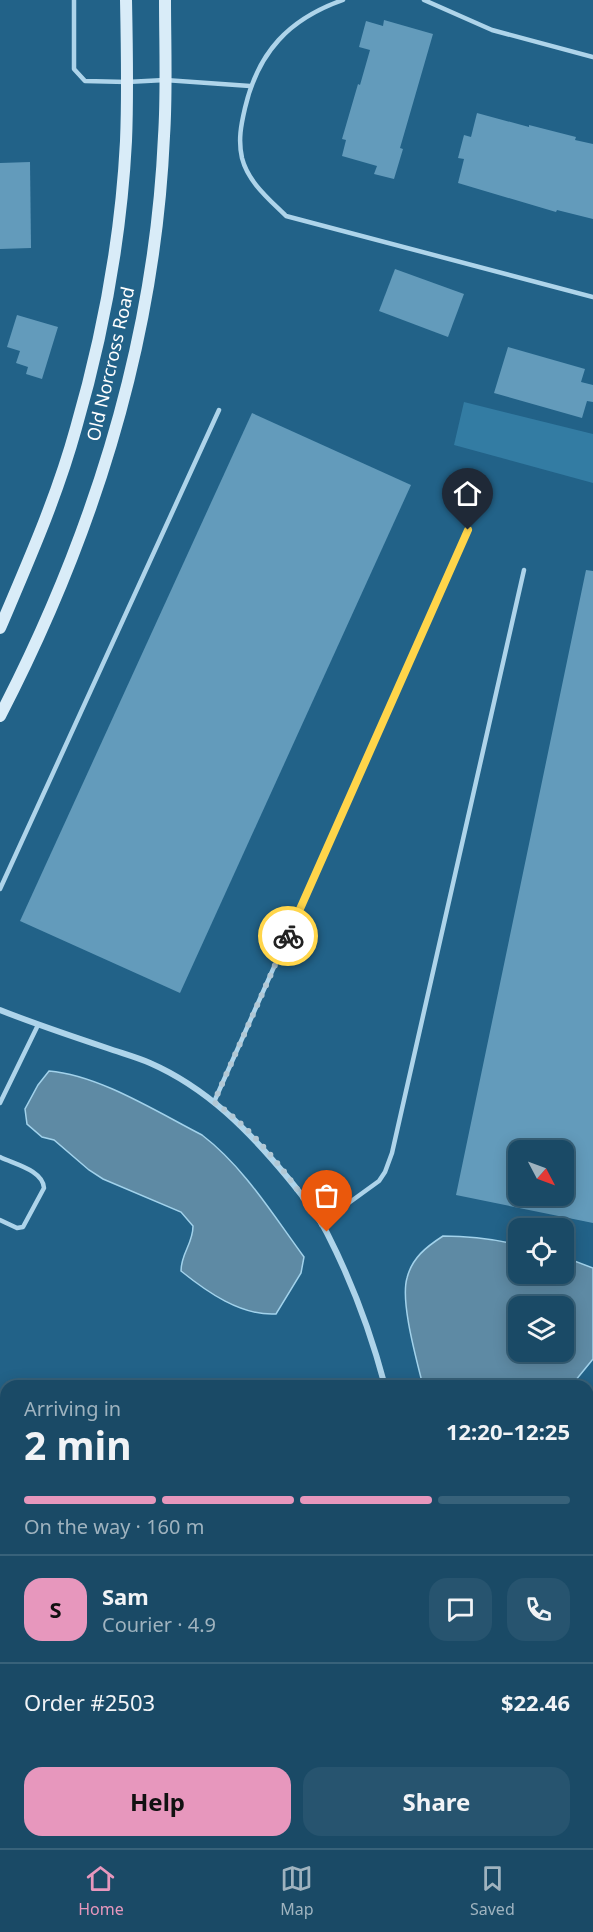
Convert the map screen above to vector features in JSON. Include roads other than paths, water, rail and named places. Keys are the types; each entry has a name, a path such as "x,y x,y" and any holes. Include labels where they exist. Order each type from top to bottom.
{"main road":[{"name":"Old Norcross Road","path":"0,628 45,523 76,429 100,335 116,239 126,142 126,0"},
{"name":"Old Norcross Road","path":"0,716 45,623 76,550 102,476 141,327 154,243 164,137 165,0"}],"street":[{"path":"0,1010 150,1063 214,1102 250,1133 300,1193 327,1232 374,1344 383,1380"}],"lane":[{"path":"74,0 75,69 85,81 165,80 250,86"},
{"path":"342,0 327,5 286,32 266,54 250,86 239,134 242,160 255,185 286,216 593,297"},
{"path":"424,0 492,30 593,57"},
{"path":"0,889 219,410"},
{"path":"214,1102 468,530"},
{"path":"321,1223 379,1181 392,1153 524,570"},
{"path":"0,1103 38,1025"},
{"path":"0,1157 39,1175 44,1181 44,1188 23,1227 16,1228 0,1220"}]}
